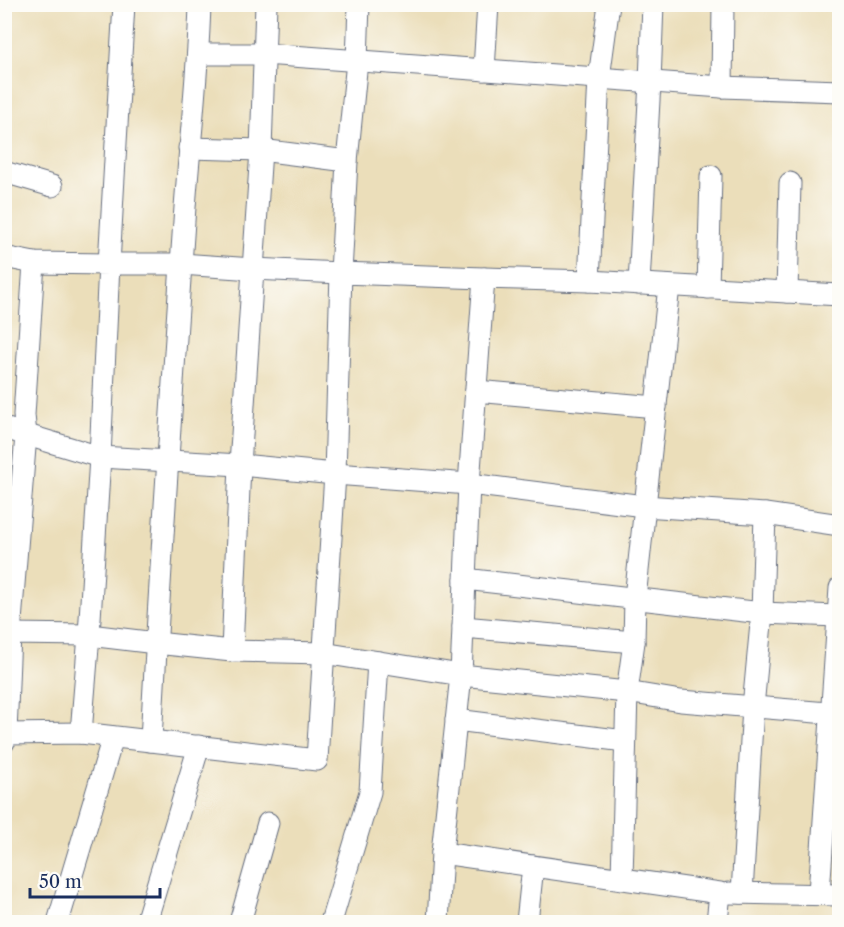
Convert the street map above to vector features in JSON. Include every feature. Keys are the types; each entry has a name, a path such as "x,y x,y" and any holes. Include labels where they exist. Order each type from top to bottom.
{"street":[{"path":"81,733 100,457 124,4"},
{"path":"151,741 189,148 199,54 200,4"},
{"path":"232,651 240,465 261,150 266,4"},
{"path":"34,263 24,415 26,435 10,634 5,738 81,733 317,760 335,474 347,161 357,61 359,4"},
{"path":"484,70 488,4"},
{"path":"589,281 598,78 609,4"},
{"path":"639,284 651,82 653,4"},
{"path":"722,87 723,4"},
{"path":"199,54 264,54 722,87 840,91"},
{"path":"189,148 261,150 347,161"},
{"path":"4,172 52,186"},
{"path":"708,288 711,176"},
{"path":"788,292 790,183"},
{"path":"4,257 34,263 181,264 253,270 589,281 840,295"},
{"path":"438,922 442,853 461,675 469,484 484,278"},
{"path":"622,878 627,692 634,642 635,598 644,506 669,286"},
{"path":"476,391 656,407"},
{"path":"4,428 100,457 240,465 469,484 644,506 765,514 840,525"},
{"path":"742,892 753,707 762,613 765,514"},
{"path":"465,579 762,613 837,616"},
{"path":"442,853 720,892 829,894 837,616 840,588"},
{"path":"463,627 634,642"},
{"path":"10,634 89,635 232,651 323,653 461,675 627,692 681,701 835,714"},
{"path":"331,922 370,792 378,662"},
{"path":"456,720 625,741"},
{"path":"58,922 113,737"},
{"path":"146,922 199,746"},
{"path":"240,922 268,823"},
{"path":"527,922 533,866"},
{"path":"717,922 720,892"}]}
